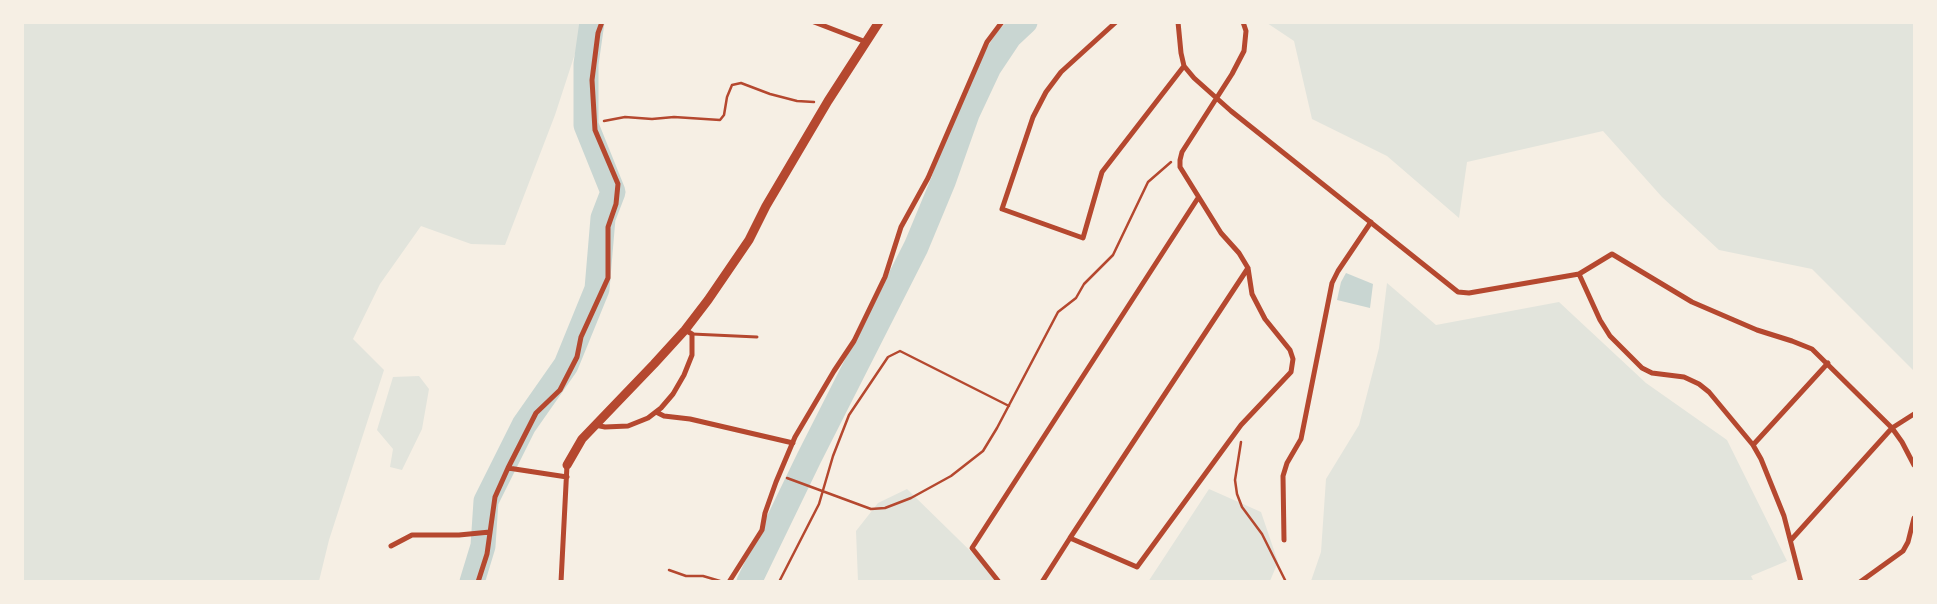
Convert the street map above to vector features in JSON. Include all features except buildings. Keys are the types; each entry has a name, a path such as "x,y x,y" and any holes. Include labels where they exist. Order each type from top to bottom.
{"street":[{"path":"478,582 487,554 496,498 508,468 536,413 560,390 577,357 581,337 608,278 608,228 616,204 618,184 596,130 595,123 592,80 598,33 602,22"},
{"path":"814,22 866,42"},
{"path":"561,582 567,465 582,439 689,332 708,300 749,240 766,206 827,103 879,22"},
{"path":"728,582 762,530 768,505 793,443 834,371 854,341 874,301 885,277 902,227 928,178 987,42 1002,22"},
{"path":"1116,22 1060,72 1046,92 1033,117 1002,209 1083,238 1102,172 1184,66"},
{"path":"1178,22 1184,66 1216,99 1458,292 1469,292 1580,274 1612,254 1692,302 1757,330 1812,349 1892,428 1914,465"},
{"path":"1070,538 1137,567 1240,425 1291,372 1293,359 1290,350 1265,319 1252,294 1248,268 1239,253 1221,233 1180,167 1182,152 1244,51 1246,31 1243,22"},
{"path":"998,582 972,548 1198,198"},
{"path":"1284,540 1283,476 1287,462 1301,439 1332,283 1371,222"},
{"path":"1042,582 1248,268"},
{"path":"1580,274 1600,320 1610,336 1642,368 1652,373 1684,377 1699,384 1709,392 1753,445 1761,459 1784,516 1801,582"},
{"path":"595,425 605,427 628,426 648,418 656,412 672,394 684,375 692,355 689,332"},
{"path":"1753,445 1828,363"},
{"path":"656,412 664,416 690,419 793,443"},
{"path":"1791,540 1892,428 1914,414"},
{"path":"508,468 567,477"},
{"path":"1860,582 1903,551 1908,542 1914,518"},
{"path":"391,546 412,535 459,535 490,532"}],"lane":[{"path":"689,332 757,337"}],"path":[{"path":"595,123 625,117 652,119 674,117 720,120 724,115 732,85 741,83 770,94 797,101 827,103"},
{"path":"786,477 870,509 885,508 912,498 951,476 983,451 1009,406 1058,312 1076,298 1084,284 1113,255 1148,182 1173,161 1180,160"},
{"path":"780,582 819,504 833,456 849,415 888,357 900,351 1009,406"},
{"path":"1241,440 1235,480 1237,494 1242,507 1262,534 1286,582"},
{"path":"669,570 686,576 703,576 722,582"}],"shaded area":[{"path":"22,23 585,23 555,115 505,245 471,244 421,226 380,284 353,339 384,370 329,540 319,581 23,581"},
{"path":"1267,23 1914,23 1914,371 1812,269 1719,250 1662,197 1603,131 1467,162 1459,218 1387,156 1312,119 1294,41"},
{"path":"1346,273 1373,284 1370,308 1337,300 1341,282"},
{"path":"1387,283 1436,325 1559,302 1646,383 1727,440 1787,561 1751,576 1754,582 1311,581 1321,552 1326,479 1359,425 1379,348"},
{"path":"419,376 429,389 422,429 402,470 390,467 393,449 377,430 393,377"},
{"path":"907,489 1001,581 858,581 856,531 878,503"},
{"path":"1209,489 1261,512 1278,562 1270,581 1148,582"}],"waterway":[{"path":"472,582 483,546 486,501 524,425 566,365 597,289 603,218 613,192 586,125 586,64 592,22"},
{"path":"749,582 809,458 916,247 943,182 967,114 989,67 1009,37 1025,22"}]}
